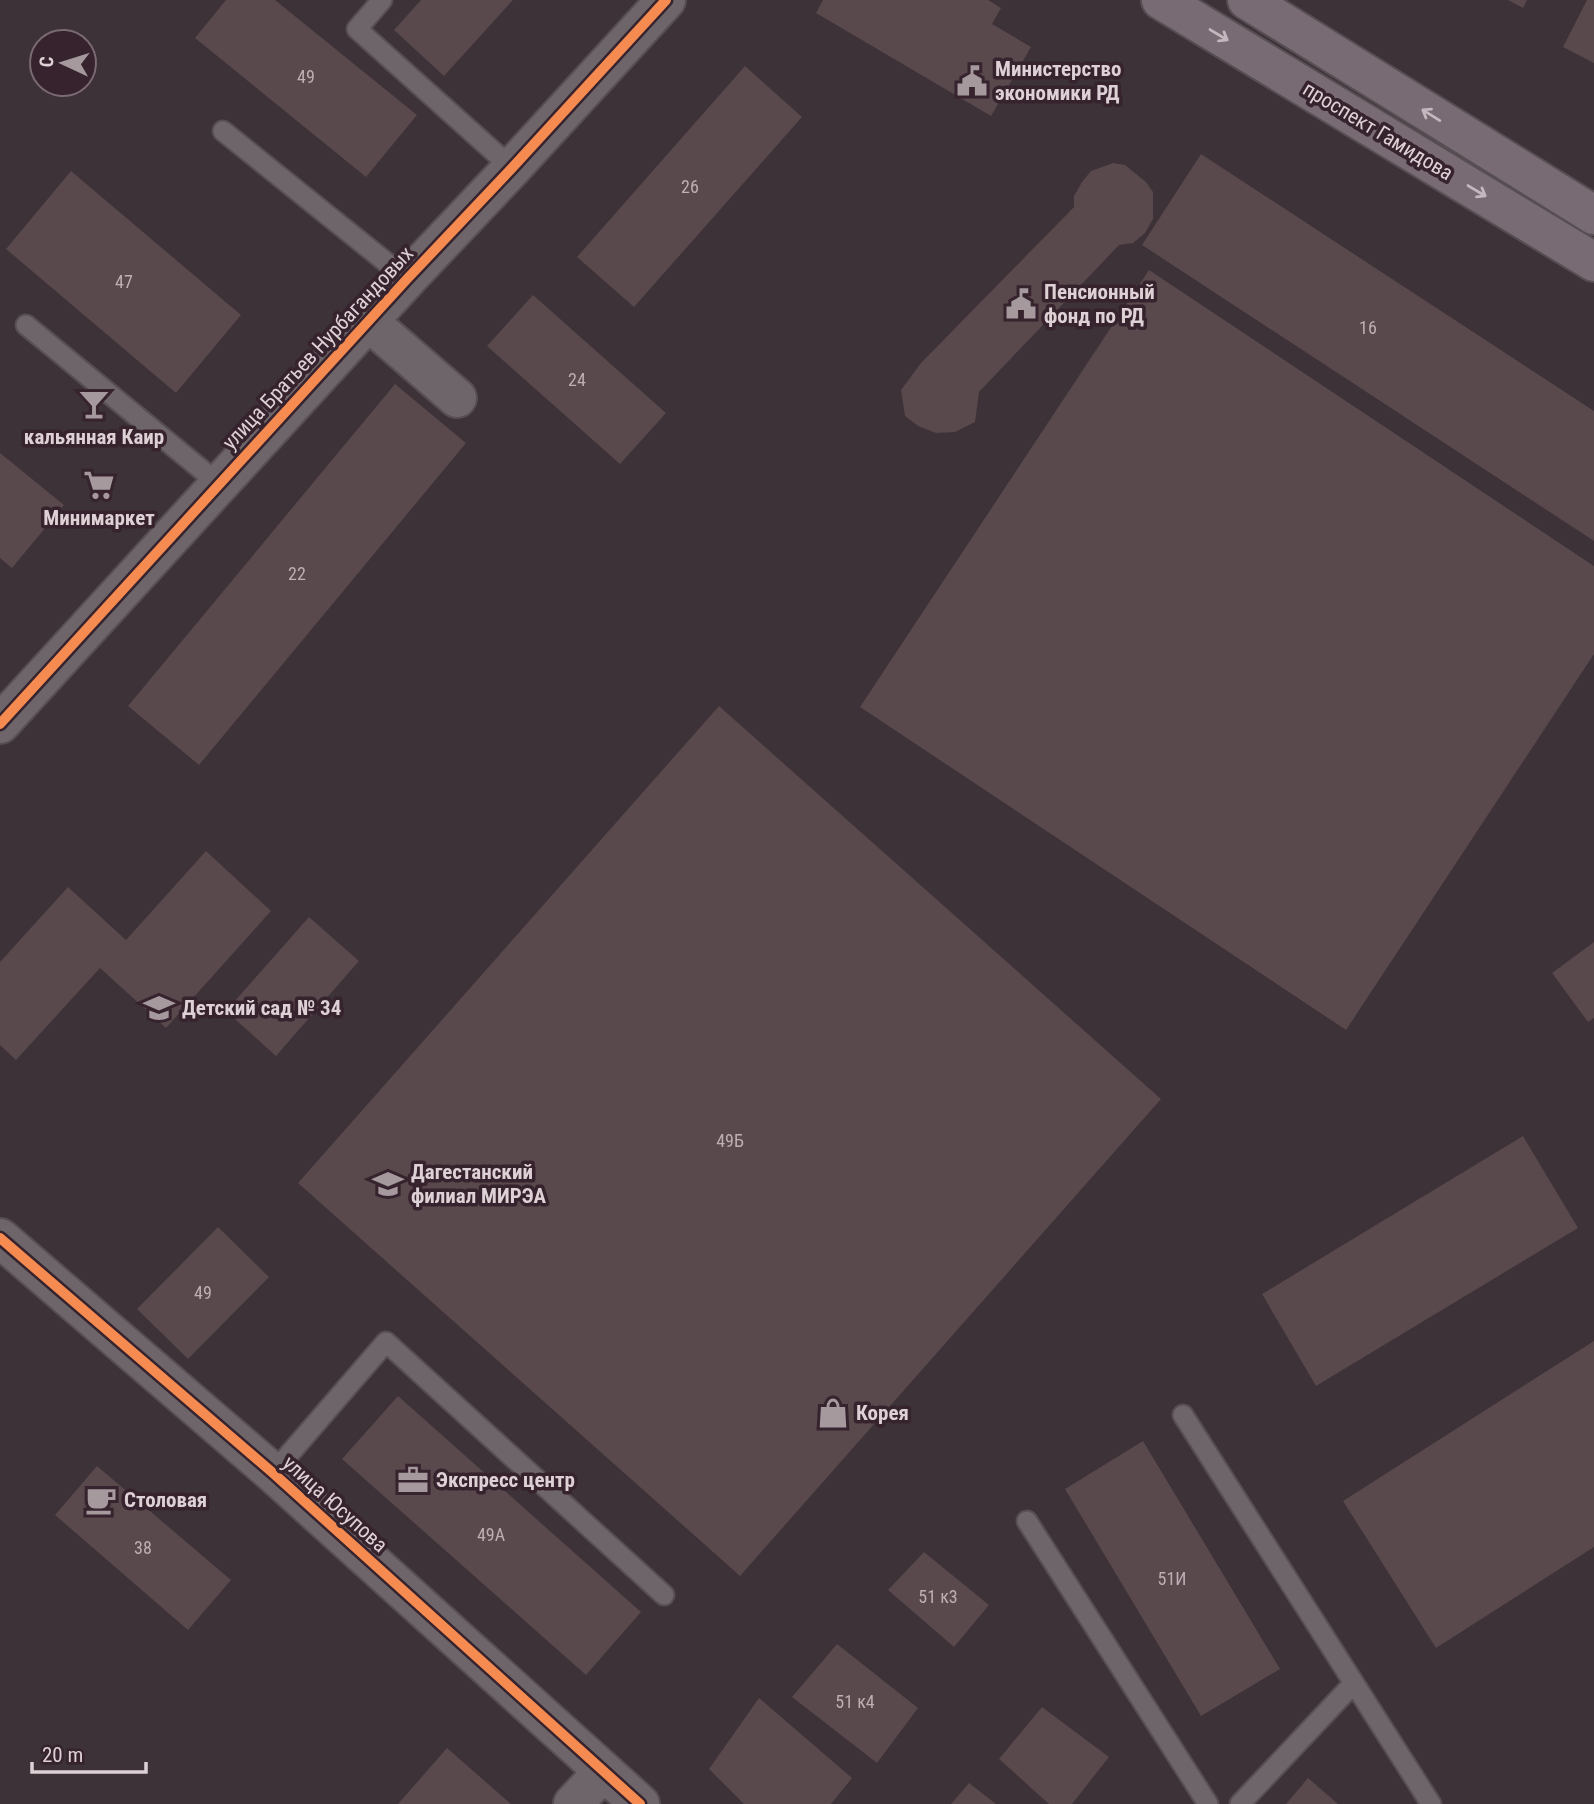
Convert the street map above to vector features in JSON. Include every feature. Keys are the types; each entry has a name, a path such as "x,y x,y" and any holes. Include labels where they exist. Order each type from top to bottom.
{"main road":[{"name":"проспект Гамидова","path":"1161,0 1594,262"},
{"name":"проспект Гамидова","path":"1247,0 1594,215"}],"street":[{"name":"улица Братьев Нурбагандовых","path":"0,724 666,0"},
{"path":"368,321 457,398"},
{"name":"улица Юсупова","path":"0,1238 273,1473 640,1804"},
{"path":"573,1804 603,1772"}],"lane":[{"path":"382,0 357,29 512,168"},
{"path":"223,131 407,279"},
{"path":"26,325 219,484"},
{"path":"273,1473 386,1342 664,1595"},
{"path":"1183,1415 1431,1804"},
{"path":"1027,1521 1208,1804"},
{"path":"1240,1804 1354,1683"}],"building":[{"path":"226,0 275,0 417,115 366,177 195,38"},
{"path":"421,0 513,0 444,76 394,30"},
{"name":"Министерство экономики РД","path":"823,0 988,0 1001,8 992,24 1031,47 991,116 816,13"},
{"path":"1508,0 1527,0 1523,8"},
{"path":"1587,0 1594,0 1594,63 1563,47"},
{"path":"745,66 802,117 634,307 577,257"},
{"path":"1201,154 1594,411 1594,541 1142,245"},
{"name":"Пенсионный фонд по РД","path":"1113,163 1125,165 1146,182 1153,192 1153,219 1145,233 1133,243 1119,245 979,392 975,422 955,432 936,433 918,426 905,416 901,390 921,363 1074,207 1074,196 1091,171"},
{"path":"71,171 241,315 176,393 6,249"},
{"path":"1149,270 1594,566 1594,654 1346,1030 860,707"},
{"path":"533,295 666,413 620,464 487,346"},
{"path":"395,384 466,443 199,765 128,706"},
{"path":"0,453 64,505 12,568 0,558"},
{"path":"719,706 1161,1099 740,1576 298,1183"},
{"path":"206,851 271,911 166,1028 100,968 16,1060 0,1045 0,962 68,887 126,940"},
{"path":"309,917 359,961 276,1056 226,1011"},
{"path":"1594,942 1594,1018 1588,1022 1552,973"},
{"path":"1523,1136 1578,1228 1316,1386 1262,1294"},
{"path":"218,1227 269,1277 188,1359 137,1309"},
{"path":"1594,1341 1594,1547 1436,1648 1343,1501"},
{"path":"398,1396 641,1612 586,1675 342,1459"},
{"path":"1143,1441 1280,1669 1201,1716 1065,1489"},
{"path":"97,1466 231,1580 188,1630 55,1515"},
{"path":"924,1552 989,1605 954,1647 888,1590"},
{"path":"837,1644 918,1708 877,1763 792,1697"},
{"path":"759,1698 852,1778 831,1804 744,1804 709,1769"},
{"path":"1042,1707 1109,1757 1072,1804 1049,1804 999,1759"},
{"path":"447,1748 511,1804 398,1804"},
{"path":"1308,1778 1338,1804 1286,1804"},
{"path":"969,1783 996,1804 951,1804"}],"cycle path":[{"path":"0,724 666,0"},
{"path":"0,1238 273,1473 640,1804"}],"place":[{"name":"Министерство экономики РД","path":"972,81"},
{"name":"Пенсионный фонд по РД","path":"1021,304"},
{"name":"кальянная Каир","path":"94,404"},
{"name":"Минимаркет","path":"99,485"},
{"name":"Детский сад № 34","path":"159,1008"},
{"name":"Дагестанский филиал МИРЭА","path":"388,1184"},
{"name":"Корея","path":"833,1413"},
{"name":"Экспресс центр","path":"413,1480"},
{"name":"Столовая","path":"101,1500"}]}
